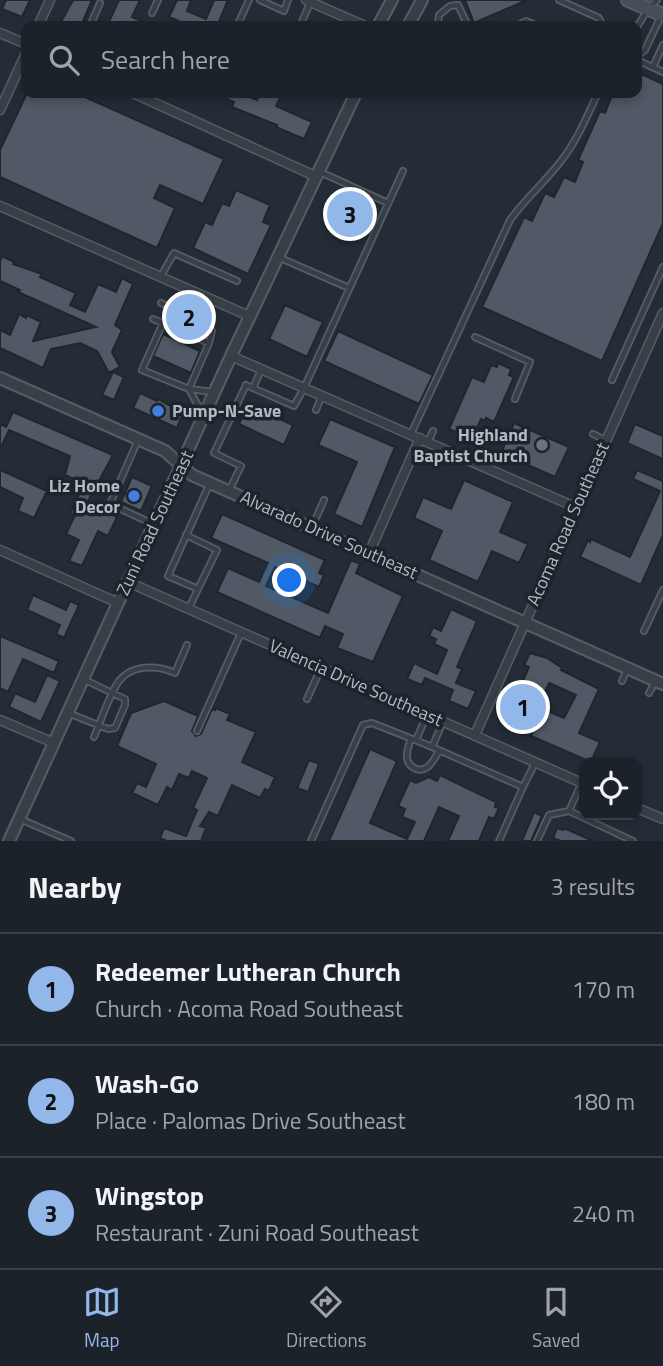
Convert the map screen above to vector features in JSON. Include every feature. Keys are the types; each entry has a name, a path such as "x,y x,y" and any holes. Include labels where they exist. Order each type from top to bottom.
{"main road":[{"path":"628,0 653,4 663,14"}],"street":[{"path":"40,21 50,0"},
{"path":"380,21 391,0"},
{"path":"411,21 422,0"},
{"path":"313,2 354,21"},
{"path":"0,33 21,42"},
{"path":"0,110 21,64"},
{"path":"146,98 316,173"},
{"name":"Zuni Road Southeast","path":"9,841 214,392 354,98"},
{"path":"0,206 250,316"},
{"name":"Acoma Road Southeast","path":"475,735 663,313"},
{"path":"231,356 575,507"},
{"name":"Alvarado Drive Southeast","path":"0,378 165,451 192,475 659,682"},
{"path":"369,553 424,440"},
{"path":"0,550 118,603"},
{"name":"Valencia Drive Southeast","path":"128,582 579,781"},
{"path":"0,720 54,743"},
{"path":"642,810 663,820"}],"lane":[{"path":"152,13 158,0"},
{"path":"239,21 249,0"},
{"path":"260,0 284,11 288,0"},
{"path":"559,0 600,21"},
{"path":"303,21 313,2"},
{"path":"92,21 100,3"},
{"path":"641,21 653,4"},
{"path":"438,21 439,15 450,6 457,5 465,21"},
{"path":"642,53 663,14"},
{"path":"653,67 663,45"},
{"path":"642,61 663,72"},
{"path":"411,434 510,220 571,148 596,98"},
{"path":"229,491 241,466 214,453 246,385 294,406 402,171"},
{"path":"316,173 387,203"},
{"path":"161,277 174,253 237,281"},
{"path":"278,256 349,288"},
{"path":"612,380 663,267"},
{"path":"161,303 180,311"},
{"path":"153,318 209,342"},
{"path":"189,389 212,331 207,324 198,320"},
{"path":"163,323 142,370 189,389 214,392"},
{"path":"475,337 530,362 515,400"},
{"path":"253,388 262,369"},
{"path":"189,389 203,416"},
{"path":"316,410 322,396"},
{"path":"424,440 433,431"},
{"path":"593,434 605,440"},
{"path":"138,439 110,504 155,524"},
{"path":"198,589 168,576 210,482"},
{"path":"312,528 324,500"},
{"path":"187,535 217,550 188,609"},
{"path":"644,631 663,590"},
{"path":"197,731 242,632"},
{"path":"94,737 119,681 127,674 146,667 157,666 175,673 187,645"},
{"path":"307,699 321,667"},
{"path":"622,681 627,668"},
{"path":"68,713 108,729 115,728 117,724 125,699 83,679"},
{"path":"649,693 659,682"},
{"path":"427,714 406,758 410,766 425,769 439,750"},
{"path":"432,747 443,722"},
{"path":"311,841 363,725 372,723 414,739 523,787"},
{"path":"499,841 535,762"},
{"path":"569,811 579,791"},
{"path":"537,841 550,815 569,811 634,841"},
{"path":"19,818 71,841"}],"building":[{"path":"6,0 30,0 22,17 2,9"},
{"path":"73,0 92,0 83,21 62,21"},
{"path":"119,0 140,0 132,17 141,21 109,21"},
{"path":"177,0 191,0 187,11 206,19 214,0 228,0 219,21 178,21 169,17"},
{"path":"465,0 527,0 479,21 473,21"},
{"path":"642,74 663,84 663,223 602,361 482,307 524,217 532,221 545,193 554,197 564,177 575,182 583,162 578,160 600,111 605,113 611,98 642,98"},
{"path":"25,98 87,98 224,159 203,204 160,185 154,198 175,208 157,248 0,177 0,150"},
{"path":"225,98 280,98 276,106 312,122 304,139 232,107 234,102"},
{"path":"236,190 270,205 263,222 271,225 248,274 193,248 205,222 212,225 222,203 229,206"},
{"path":"345,195 366,205 355,230 333,221"},
{"path":"2,256 14,262 13,264 42,274 40,277 76,293 70,305 85,312 98,284 116,292 122,278 133,284 115,325 122,330 112,352 120,367 109,373 97,351 80,343 51,349 43,368 0,348 0,330 10,335 19,314 41,322 33,341 96,327 18,292 20,290 0,281"},
{"path":"285,305 323,322 307,357 269,339"},
{"path":"338,331 433,375 419,404 324,361"},
{"name":"Pump-N-Save","path":"163,334 200,351 191,373 153,356"},
{"path":"498,363 511,369 509,375 514,377 494,422 481,419 472,439 449,429 472,377 484,382 491,365 497,367"},
{"path":"113,372 124,377 114,400 102,395"},
{"name":"Pump-N-Save","path":"140,393 157,401 158,399 183,413 177,428 133,408"},
{"path":"248,405 293,425 284,445 239,424"},
{"path":"13,412 113,455 88,501 117,517 108,536 98,531 82,566 69,561 79,540 66,534 75,515 70,513 84,484 65,475 70,456 9,430 0,450 0,424 6,427"},
{"path":"330,419 395,447 362,527 334,514 357,462 318,445"},
{"path":"514,423 569,447 555,477 501,453"},
{"path":"635,424 663,436 663,459 627,443"},
{"path":"0,470 47,491 34,518 18,511 23,498 0,487"},
{"path":"637,470 663,481 663,535 641,585 580,557 591,539 630,557 660,491 633,479"},
{"path":"132,477 152,486 141,511 121,502"},
{"path":"464,480 513,502 500,532 528,544 519,563 492,551 478,582 429,560 442,531 414,518 423,497 451,509"},
{"path":"222,514 325,560 319,573 324,575 319,587 275,567 266,586 328,613 351,560 360,564 356,573 403,596 373,662 337,648 343,634 325,626 320,638 217,592 228,568 259,582 268,563 211,538"},
{"path":"33,595 66,610 70,601 79,605 64,638 56,634 60,625 27,610"},
{"path":"451,609 477,621 457,667 462,669 456,683 476,691 468,709 449,701 453,690 425,678 422,685 407,679 414,663 437,674 447,650 434,644 436,639 429,636 433,627 441,631"},
{"path":"0,636 59,661 54,673 23,659 8,692 0,688"},
{"path":"530,653 547,658 562,668 561,670 599,689 579,733 600,742 593,757 579,757 531,736 537,722 520,718 507,709 529,667 524,665","holes":["549,683 576,695 564,718 538,707"]},
{"path":"47,675 60,681 41,722 9,707 15,693 35,702"},
{"path":"164,701 198,716 192,731 196,736 201,734 212,709 230,714 227,720 256,732 242,762 275,777 269,791 265,789 260,798 232,785 218,816 209,812 200,826 206,828 201,841 167,841 160,838 164,828 186,836 197,810 193,808 207,778 192,771 189,778 179,774 172,790 167,787 158,805 132,793 137,783 146,787 156,764 117,746 131,713"},
{"path":"370,749 397,761 370,823 407,839 415,822 402,817 405,809 398,806 410,780 416,783 429,777 437,781 440,775 496,802 495,807 499,808 494,819 489,817 479,841 448,841 459,816 439,807 424,841 329,841"},
{"path":"309,760 319,764 308,792 297,788"},
{"path":"534,812 542,816 531,841 522,841"},
{"path":"557,828 564,828 593,841 561,841 553,838"}],"place":[{"name":"Wingstop","path":"350,214"},
{"name":"Wash-Go","path":"189,317"},
{"name":"Pump-N-Save","path":"158,411"},
{"name":"Highland Baptist Church","path":"542,445"},
{"name":"Liz Home Decor","path":"134,496"},
{"name":"Redeemer Lutheran Church","path":"523,707"}]}
